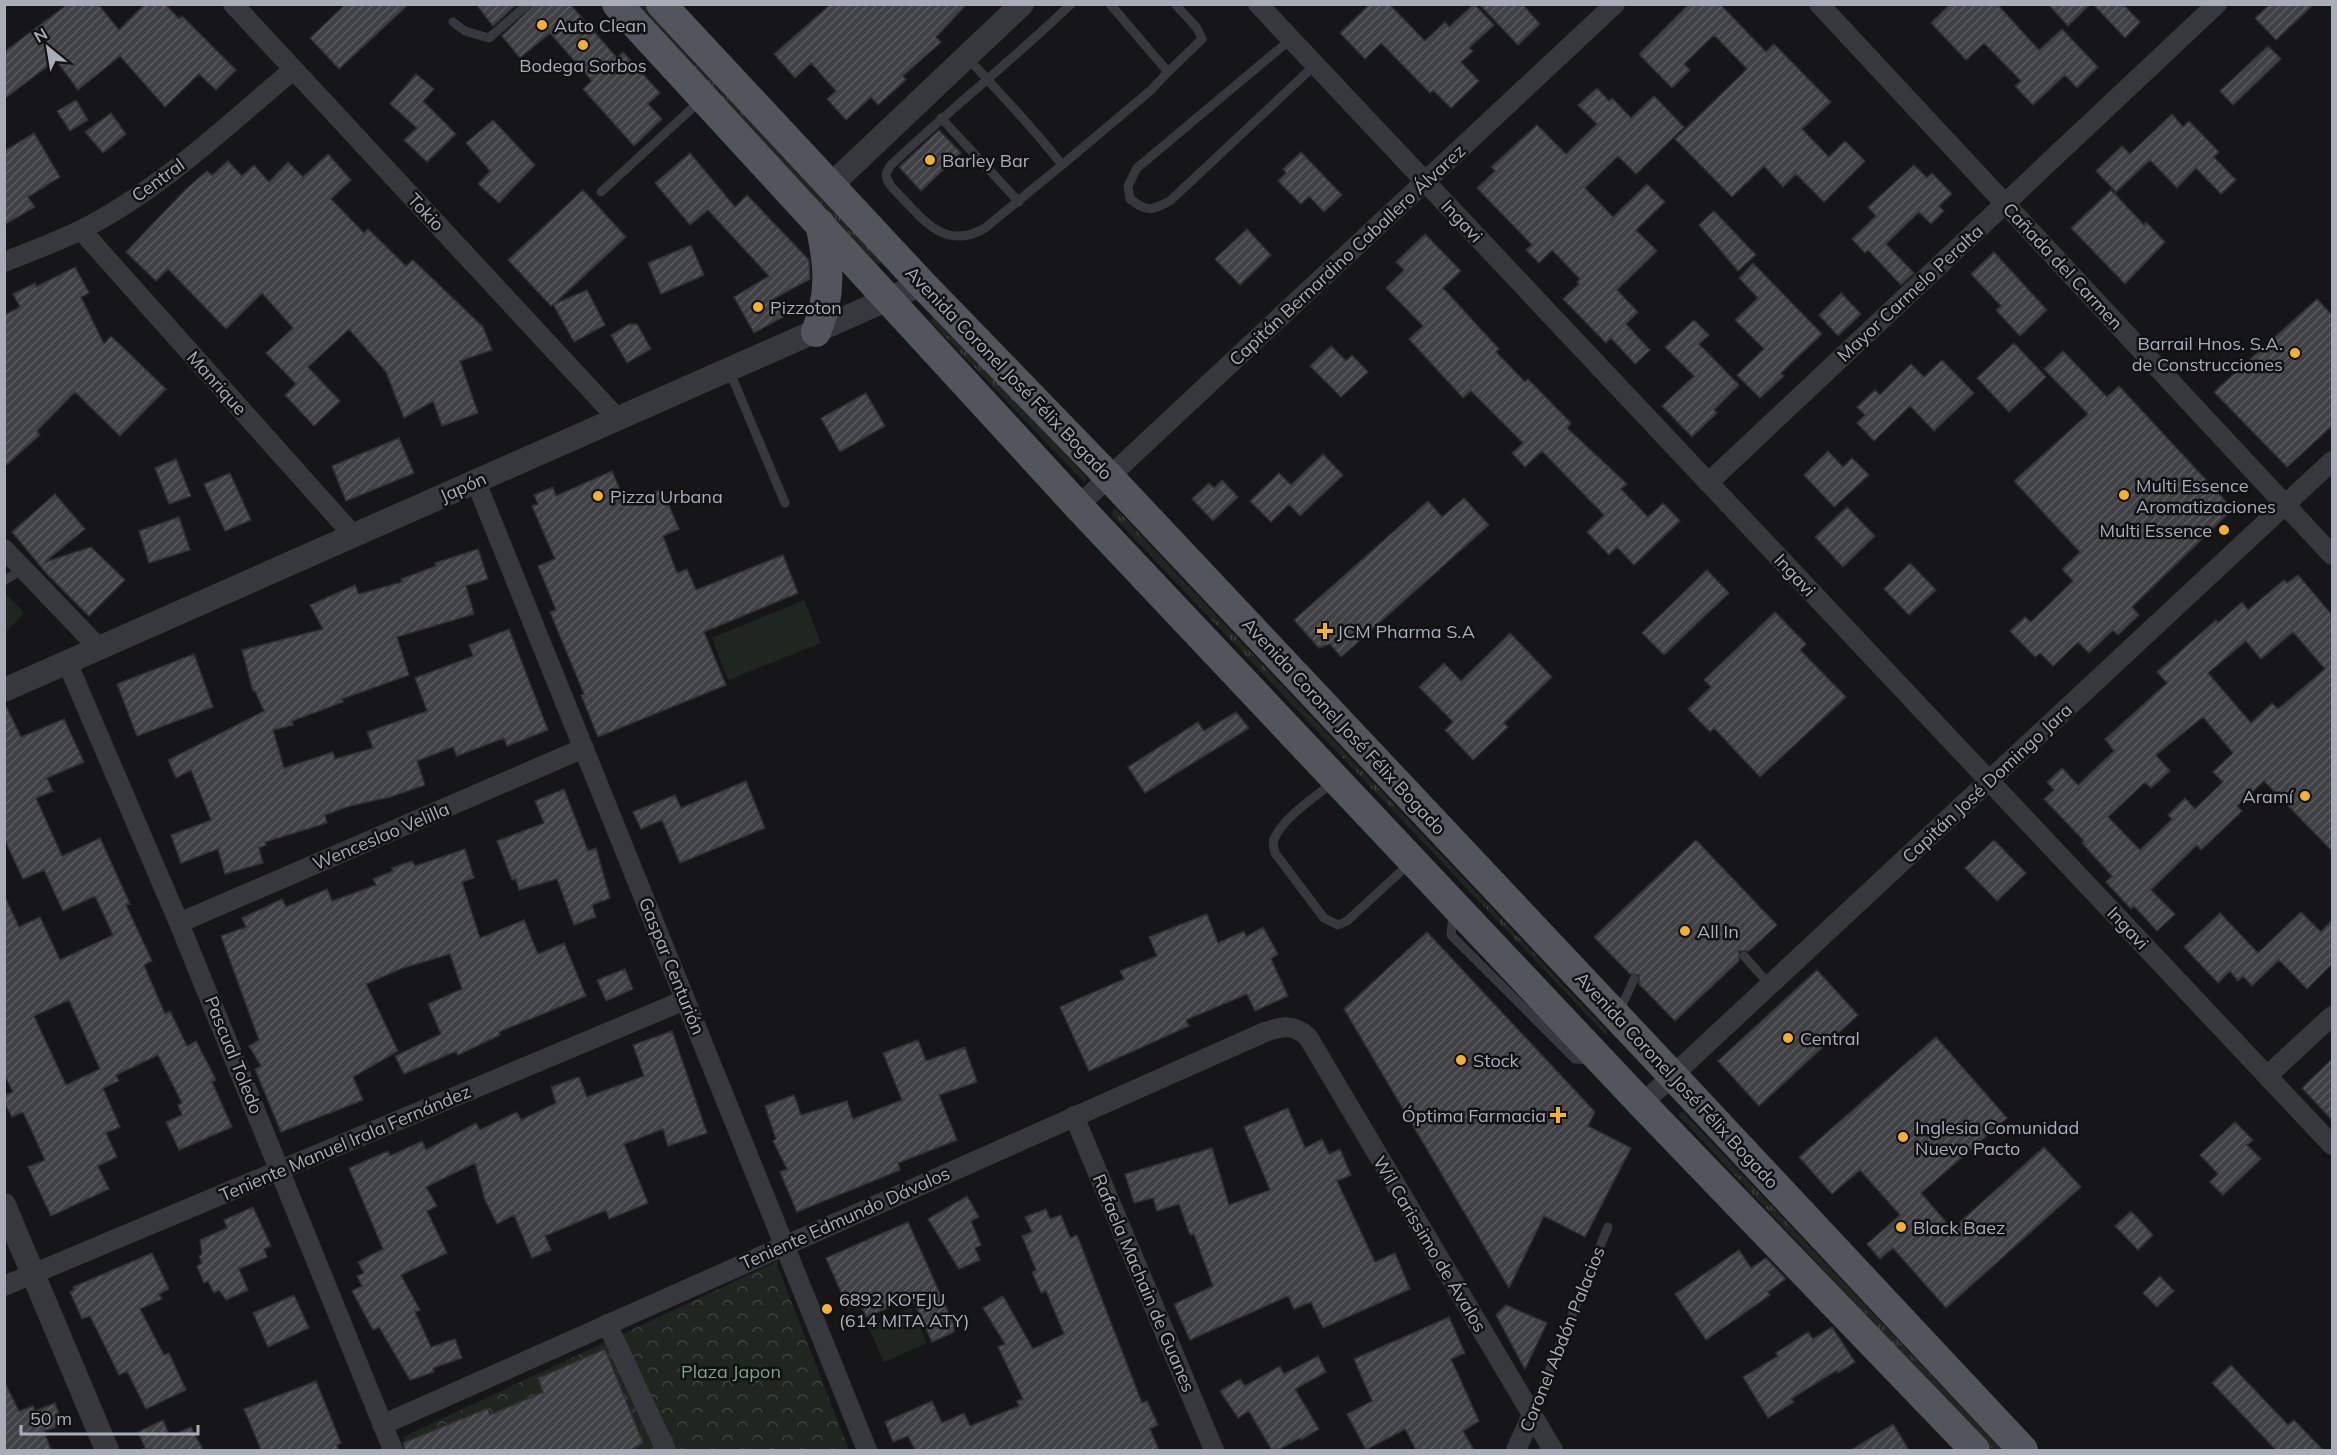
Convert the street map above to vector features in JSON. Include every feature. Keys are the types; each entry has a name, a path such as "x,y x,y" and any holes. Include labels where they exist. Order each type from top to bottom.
{"main road":[{"name":"Avenida Coronel José Félix Bogado","path":"617,4 1078,506 1642,1104 1975,1450"},
{"name":"Avenida Coronel José Félix Bogado","path":"661,4 922,285 1109,477 2023,1450"},
{"path":"816,332 826,308 829,276 820,224"}],"street":[{"name":"Tokio","path":"233,4 618,419"},
{"path":"830,186 1022,4"},
{"name":"Ingavi","path":"1258,4 2332,1145"},
{"name":"Capitán Bernardino Caballero Álvarez","path":"1078,506 1615,4"},
{"name":"Cañada del Carmen","path":"1819,4 2332,555"},
{"name":"Mayor Carmelo Peralta","path":"1708,483 2217,4"},
{"name":"Central","path":"4,262 81,230 133,199 183,163 293,70"},
{"name":"Manrique","path":"81,230 354,536"},
{"name":"Japón","path":"6,686 99,648 922,285"},
{"name":"Capitán José Domingo Jara","path":"1642,1104 2332,461"},
{"name":"Gaspar Centurión","path":"476,482 867,1450"},
{"path":"4,549 99,648"},
{"name":"Pascual Toledo","path":"67,662 179,923 393,1450"},
{"name":"Wenceslao Velilla","path":"179,923 584,748"},
{"name":"Teniente Manuel Irala Fernández","path":"4,1286 685,1000"},
{"path":"2267,1076 2332,1016"},
{"name":"Teniente Edmundo Dávalos","path":"382,1425 1265,1032 1293,1028 1308,1037"},
{"name":"Wil Carissimo de Ávalos","path":"1308,1037 1553,1450"},
{"name":"Rafaela Machain de Guanes","path":"1074,1116 1214,1450"},
{"path":"4,1205 107,1450"},
{"path":"607,1324 666,1450"},
{"name":"Coronel Abdón Palacios","path":"1516,1450 1532,1415"}],"lane":[{"path":"453,22 472,34 489,38 528,4"},
{"path":"1071,4 890,166 886,174 887,180 904,201 937,232 959,237 972,236 985,228 1150,92 1202,39 1197,28 1175,4"},
{"path":"1110,4 1168,72"},
{"path":"1290,39 1137,168 1128,186 1130,199 1143,208 1153,210 1170,201 1315,65"},
{"path":"967,57 1062,165"},
{"path":"601,192 704,98"},
{"path":"941,118 1019,202"},
{"path":"729,370 785,503"},
{"path":"4,581 23,569"},
{"path":"1336,780 1289,820 1275,838 1273,845 1275,853 1324,918 1338,925 1347,921 1412,861"},
{"path":"1744,956 1770,985"},
{"path":"1618,1017 1634,979"},
{"name":"Coronel Abdón Palacios","path":"1532,1415 1608,1227"}],"green space":[{"path":"634,5 644,5 881,258 880,264 876,263"},
{"path":"932,316 936,316 1086,477 1085,483 931,322"},
{"path":"1113,509 1117,510 1607,1031 1607,1036 1112,515"},
{"path":"5,593 24,613 5,633"},
{"path":"804,600 821,643 728,680 712,638"},
{"path":"1680,1112 1683,1112 2002,1450 1993,1450 1679,1116"},
{"name":"Plaza Japon","path":"776,1262 849,1450 409,1450 403,1437"},
{"path":"911,1308 927,1343 884,1362 868,1327"}],"building":[{"path":"68,4 98,4 119,30 145,4 165,4 179,19 182,16 236,70 216,90 199,74 165,107 120,56 78,90 56,60 4,99 4,52"},
{"path":"346,4 409,4 339,69 310,38"},
{"path":"476,4 517,4 493,26"},
{"path":"535,4 570,4 617,58 623,52 660,93 648,104 662,119 634,146 583,89 592,81 550,33 520,58 502,36"},
{"path":"831,4 967,4 936,37 941,42 903,76 906,80 878,105 871,97 846,120 827,99 836,91 811,63 795,78 774,54"},
{"path":"1370,4 1389,4 1425,41 1445,22 1449,27 1474,4 1494,25 1469,48 1473,51 1461,62 1479,81 1451,108 1433,90 1430,93 1381,43 1365,59 1340,33"},
{"path":"1479,4 1522,4 1540,24 1518,45"},
{"path":"1689,4 1720,4 1766,52 1774,44 1831,102 1802,129 1829,157 1845,141 1865,161 1824,202 1796,174 1783,187 1764,166 1732,197 1675,139 1747,69 1714,35 1684,64 1690,70 1672,88 1639,54"},
{"path":"1950,4 1997,4 2039,50 2062,29 2098,67 2077,88 2065,75 2033,105 2015,86 2021,81 1984,43 1966,60 1931,23"},
{"path":"2048,4 2090,4 2068,26"},
{"path":"2093,4 2123,4 2140,22 2125,38"},
{"path":"2270,4 2314,4 2276,40 2255,18"},
{"path":"2268,46 2281,59 2233,105 2220,91"},
{"path":"416,74 434,89 423,101 456,134 427,162 404,140 417,128 390,104"},
{"path":"1597,88 1609,101 1612,98 1631,118 1654,96 1684,127 1636,174 1618,156 1585,188 1613,217 1647,184 1665,202 1636,230 1657,251 1617,290 1638,312 1626,324 1650,350 1635,364 1611,338 1606,343 1563,299 1579,284 1577,282 1580,279 1552,250 1539,263 1526,250 1532,245 1477,188 1495,171 1491,167 1537,125 1566,154 1597,124 1578,105"},
{"path":"76,100 88,120 70,131 57,111"},
{"path":"111,113 126,134 103,153 85,132"},
{"path":"2172,114 2183,127 2189,121 2219,152 2214,157 2236,180 2221,194 2196,168 2177,188 2150,160 2116,192 2096,171 2122,146 2130,154"},
{"path":"493,120 535,165 499,203 478,184 490,171 466,143"},
{"name":"Barley Bar","path":"939,130 961,153 921,191 899,167"},
{"path":"34,133 60,177 28,197 35,207 4,225 4,151"},
{"path":"1301,152 1342,195 1324,212 1309,196 1301,204 1278,181 1286,173 1283,169"},
{"path":"690,153 735,207 747,195 809,260 810,279 773,299 783,317 754,333 734,297 769,276 708,210 690,225 655,183"},
{"path":"328,154 351,180 331,199 364,233 368,229 406,266 413,260 483,327 492,350 460,361 478,413 442,426 433,401 404,418 386,372 349,329 308,367 340,401 314,426 285,395 296,384 266,353 293,328 262,293 226,329 168,269 156,281 126,252 186,189 207,171 212,175 228,161 242,176 254,165 269,182 288,162 303,177"},
{"path":"1914,165 1927,178 1932,173 1952,194 1939,206 1944,211 1931,224 1919,212 1886,244 1914,273 1901,285 1868,250 1865,253 1852,239 1876,216 1868,207"},
{"path":"583,190 626,237 554,304 587,290 605,325 574,342 553,304 551,306 508,260"},
{"path":"2111,190 2144,225 2146,222 2165,242 2125,284 2071,228"},
{"path":"1714,211 1756,255 1738,271 1699,225"},
{"path":"1247,229 1271,255 1240,285 1215,259"},
{"path":"1425,234 1461,271 1443,288 1499,349 1496,352 1525,382 1528,379 1571,423 1567,428 1627,484 1621,489 1648,517 1663,503 1680,521 1634,565 1617,547 1609,555 1587,532 1604,515 1542,451 1525,467 1512,453 1523,443 1471,391 1463,398 1409,339 1423,326 1386,288 1404,270 1396,262"},
{"path":"691,245 704,275 661,294 648,263"},
{"path":"1994,252 2047,310 2020,336 1996,310 2001,306 1971,274"},
{"path":"1753,263 1822,334 1781,373 1784,376 1760,398 1737,375 1764,349 1735,320 1758,298 1739,278"},
{"path":"75,267 89,293 81,297 104,344 111,336 166,389 120,436 75,392 37,431 40,435 4,467 4,315 20,307 13,294 35,283 36,287"},
{"path":"1841,293 1861,314 1838,336 1819,315"},
{"name":"Barrail Hnos. S.A. de Construcciones","path":"2317,299 2332,315 2332,426 2287,467 2214,392"},
{"path":"1694,320 1709,335 1699,344 1739,385 1714,410 1717,413 1692,437 1662,406 1694,376 1665,347"},
{"path":"629,324 637,324 651,349 627,363 611,335"},
{"path":"2014,343 2046,377 2009,412 1977,378"},
{"path":"1331,346 1346,361 1352,355 1368,372 1341,397 1310,366"},
{"name":"Multi Essence Aromatizaciones","path":"2063,351 2107,397 2119,386 2233,509 2132,607 2139,615 2118,635 2113,630 2089,653 2078,642 2053,666 2040,653 2035,657 2010,631 2025,617 2031,622 2073,581 2062,569 2080,552 2014,481 2088,414 2044,369"},
{"path":"1942,360 1974,393 1934,431 1910,406 1874,441 1857,423 1865,415 1857,407 1875,390 1880,395 1911,364 1924,377"},
{"path":"866,393 885,426 840,452 821,418"},
{"path":"399,438 414,473 346,501 332,466"},
{"path":"1828,451 1843,467 1852,458 1869,475 1834,507 1804,475"},
{"path":"1323,454 1343,475 1300,516 1289,504 1271,522 1250,501 1279,473 1291,485"},
{"path":"176,459 191,496 169,504 155,468"},
{"path":"612,471 626,504 662,489 679,529 663,536 677,573 687,569 696,590 783,555 798,593 704,632 726,685 598,737 581,695 584,694 550,612 556,610 538,566 555,559 532,506 538,504 534,495 553,487 556,496"},
{"path":"230,473 251,520 225,531 204,484"},
{"path":"1222,480 1238,497 1213,521 1192,499 1209,483 1214,488"},
{"path":"55,494 85,529 45,562 91,547 125,580 89,616 47,574 12,532"},
{"path":"1464,498 1489,525 1341,657 1330,644 1319,648 1294,620 1428,501 1442,517"},
{"path":"1847,507 1875,536 1843,567 1815,537"},
{"path":"179,517 190,550 149,563 139,531"},
{"path":"478,549 488,579 466,586 474,614 397,637 409,675 342,699 343,702 292,721 293,725 273,730 284,768 333,752 335,759 373,748 367,732 427,711 415,678 473,656 469,645 509,629 548,730 507,746 504,738 457,756 453,747 417,761 425,785 390,797 350,806 325,815 327,823 265,842 266,845 259,848 263,863 225,874 218,849 181,863 171,835 211,820 191,770 176,778 168,760 264,711 253,691 242,650 323,629 310,605 355,585 359,594 402,582 401,579 436,566 435,563"},
{"path":"1910,563 1936,590 1909,615 1884,589"},
{"path":"1707,570 1729,593 1664,655 1642,633"},
{"path":"2298,575 2332,615 2332,851 2264,781 2237,806 2242,811 2201,850 2197,845 2151,890 2175,914 2157,931 2134,906 2131,909 2106,882 2112,876 2082,843 2084,841 2044,799 2054,790 2047,782 2062,768 2078,785 2114,751 2105,739 2167,683 2157,672 2216,620 2218,623 2242,602 2248,610 2284,580 2287,583","holes":["2293,632 2325,669 2278,709 2272,703 2251,723 2208,673 2246,641 2261,659","2203,717 2233,753 2213,772 2223,782 2195,809 2185,798 2168,815 2172,819 2140,850 2108,817 2145,782 2151,788 2170,771 2156,755"]},
{"path":"1775,612 1806,644 1800,650 1846,697 1760,777 1714,728 1710,732 1688,709 1711,687 1704,680"},
{"path":"1510,633 1552,677 1504,723 1508,727 1473,760 1445,730 1453,722 1419,687 1444,663 1461,681"},
{"path":"194,654 213,707 137,736 117,684"},
{"path":"5,704 21,737 64,719 84,762 47,778 53,791 36,798 62,856 100,838 130,904 126,905 152,961 144,965 165,1014 170,1011 187,1046 196,1041 216,1080 212,1082 232,1127 179,1150 166,1122 182,1115 178,1105 182,1103 158,1055 116,1075 119,1081 103,1088 120,1127 106,1133 117,1157 98,1166 109,1189 51,1216 28,1167 45,1160 23,1112 12,1117 4,1102 4,1095 13,1092 4,1074 4,895 19,927 40,917 60,960 113,935 95,896 63,911 44,870 23,879 4,838","holes":["69,1000 100,1069 66,1085 34,1016"]},
{"path":"1236,712 1249,728 1145,793 1128,767 1198,722 1204,731"},
{"path":"746,781 765,828 680,863 662,820 641,829 633,812 675,795 681,808"},
{"path":"564,789 588,851 596,848 610,898 592,905 596,917 574,925 557,879 519,890 516,879 512,880 497,841 544,823 535,801"},
{"name":"All In","path":"1696,840 1777,925 1749,951 1739,951 1739,961 1675,1021 1639,984 1639,975 1630,974 1594,937"},
{"path":"1994,840 2026,873 1997,901 1965,868"},
{"path":"465,849 474,878 462,882 480,938 524,920 538,954 564,943 586,996 499,1032 500,1035 458,1055 456,1051 404,1074 395,1056 441,1034 428,1004 462,989 450,954 403,968 366,984 398,1051 353,1077 363,1100 281,1132 255,1069 261,1066 249,1046 259,1040 221,936 246,927 242,918 282,899 286,907 327,889 332,901 376,885 373,879 393,871 392,868 412,861 415,866"},
{"path":"2301,912 2321,932 2332,920 2332,964 2307,989 2279,960 2252,986 2243,976 2238,981 2230,971 2218,983 2184,947 2220,913 2258,953"},
{"path":"1207,914 1218,943 1244,931 1246,937 1263,927 1278,954 1271,959 1288,996 1255,1011 1247,994 1186,1020 1189,1026 1089,1071 1060,1007 1124,979 1120,971 1157,956 1149,937"},
{"name":"Stock","path":"1427,932 1595,1112 1588,1126 1631,1148 1585,1237 1544,1216 1509,1288 1344,1009"},
{"path":"625,969 633,989 606,1001 597,980"},
{"name":"Central","path":"1817,970 1858,1015 1759,1106 1718,1061"},
{"path":"672,1031 707,1133 668,1146 663,1129 624,1144 648,1203 609,1219 606,1210 545,1236 551,1250 532,1258 514,1215 497,1224 485,1200 475,1163 426,1187 437,1206 427,1211 447,1253 401,1275 420,1310 415,1312 431,1347 455,1339 462,1358 433,1368 434,1372 410,1380 379,1327 373,1330 352,1291 362,1286 357,1276 364,1273 358,1262 383,1249 349,1168 388,1151 390,1156 422,1141 426,1150 476,1123 480,1130 517,1112 521,1120 556,1103 551,1087 579,1077 587,1097 644,1076 633,1045"},
{"path":"1936,1037 2007,1118 1921,1193 1952,1229 2044,1147 2081,1187 1946,1308 1893,1248 1880,1259 1867,1244 1900,1215 1860,1170 1832,1194 1799,1157"},
{"path":"918,1040 926,1061 965,1047 977,1082 939,1095 957,1140 898,1163 900,1170 797,1212 780,1172 787,1169 773,1141 776,1139 765,1106 794,1095 801,1115 847,1101 853,1119 902,1100 883,1053"},
{"path":"2332,1059 2332,1120 2302,1088"},
{"path":"1288,1108 1305,1148 1322,1139 1329,1154 1340,1149 1351,1175 1337,1181 1375,1262 1395,1253 1410,1289 1323,1328 1311,1302 1294,1309 1288,1296 1190,1340 1174,1304 1213,1286 1194,1234 1190,1235 1179,1204 1157,1211 1153,1198 1134,1203 1125,1174 1212,1148 1229,1205 1270,1190 1244,1127"},
{"path":"2235,1122 2253,1140 2247,1145 2261,1159 2223,1195 2210,1182 2218,1174 2200,1155"},
{"path":"967,1196 979,1217 971,1221 981,1245 975,1248 980,1260 959,1269 928,1219"},
{"path":"253,1207 271,1246 264,1249 267,1257 239,1269 248,1290 226,1300 219,1290 214,1293 208,1281 204,1283 197,1266 202,1263 199,1256 202,1254 200,1240 227,1228 224,1220"},
{"path":"1046,1209 1050,1219 1061,1215 1070,1238 1077,1235 1142,1403 1147,1401 1158,1425 1150,1429 1159,1450 915,1450 908,1436 893,1442 885,1422 932,1401 942,1423 964,1413 970,1426 1019,1406 1017,1401 1023,1399 998,1347 1005,1344 983,1308 1003,1296 1033,1349 1064,1334 1046,1291 1041,1293 1032,1272 1036,1270 1022,1236 1032,1232 1025,1217"},
{"path":"2131,1211 2153,1235 2138,1250 2115,1226"},
{"path":"908,1222 954,1325 954,1332 932,1342 912,1298 866,1317 860,1302 848,1308 826,1258"},
{"path":"1739,1250 1751,1268 1766,1258 1786,1279 1768,1292 1770,1295 1706,1340 1675,1294"},
{"path":"152,1253 169,1289 159,1294 162,1299 140,1309 164,1355 169,1353 186,1390 146,1409 127,1371 119,1375 90,1316 82,1319 70,1292 74,1290 73,1287"},
{"path":"2160,1276 2174,1291 2157,1307 2143,1293"},
{"path":"294,1295 309,1328 268,1347 253,1313"},
{"path":"1506,1305 1547,1323 1525,1369 1496,1315"},
{"path":"1449,1317 1465,1353 1451,1359 1479,1421 1463,1431 1474,1450 1416,1450 1405,1429 1366,1450 1347,1414 1372,1401 1354,1359"},
{"path":"1832,1327 1855,1362 1838,1373 1837,1370 1791,1399 1794,1402 1768,1418 1743,1377 1778,1356 1776,1353 1808,1332 1813,1339"},
{"path":"605,1349 643,1443 631,1450 405,1450 403,1443 488,1408 490,1415 543,1392 538,1378"},
{"path":"1318,1356 1326,1372 1295,1389 1319,1429 1301,1440 1300,1438 1278,1450 1272,1450 1249,1411 1238,1418 1220,1391 1240,1379 1245,1386 1280,1366 1284,1374"},
{"path":"2231,1365 2288,1425 2294,1420 2323,1450 2276,1450 2212,1383"},
{"path":"4,1381 19,1411 33,1406 35,1411 55,1403 63,1425 44,1431 51,1450 4,1450"},
{"path":"316,1381 341,1443 337,1445 338,1450 261,1450 244,1409"},
{"path":"163,1420 170,1436 191,1427 203,1450 140,1450 145,1448 138,1432"},
{"path":"1893,1424 1909,1450 1851,1450"}],"place":[{"name":"Auto Clean","path":"542,25"},
{"name":"Bodega Sorbos","path":"583,45"},
{"name":"Barley Bar","path":"930,160"},
{"name":"Pizzoton","path":"758,307"},
{"name":"Barrail Hnos. S.A. de Construcciones","path":"2295,353"},
{"name":"Multi Essence Aromatizaciones","path":"2124,495"},
{"name":"Pizza Urbana","path":"598,496"},
{"name":"Multi Essence","path":"2224,530"},
{"name":"JCM Pharma S.A","path":"1325,631"},
{"name":"Aramí","path":"2305,796"},
{"name":"All In","path":"1685,931"},
{"name":"Central","path":"1788,1038"},
{"name":"Stock","path":"1461,1060"},
{"name":"Óptima Farmacia","path":"1558,1115"},
{"name":"Inglesia Comunidad Nuevo Pacto","path":"1903,1137"},
{"name":"Black Baez","path":"1901,1227"},
{"name":"6892 KO'EJU (614 MITA ATY)","path":"827,1309"}]}
